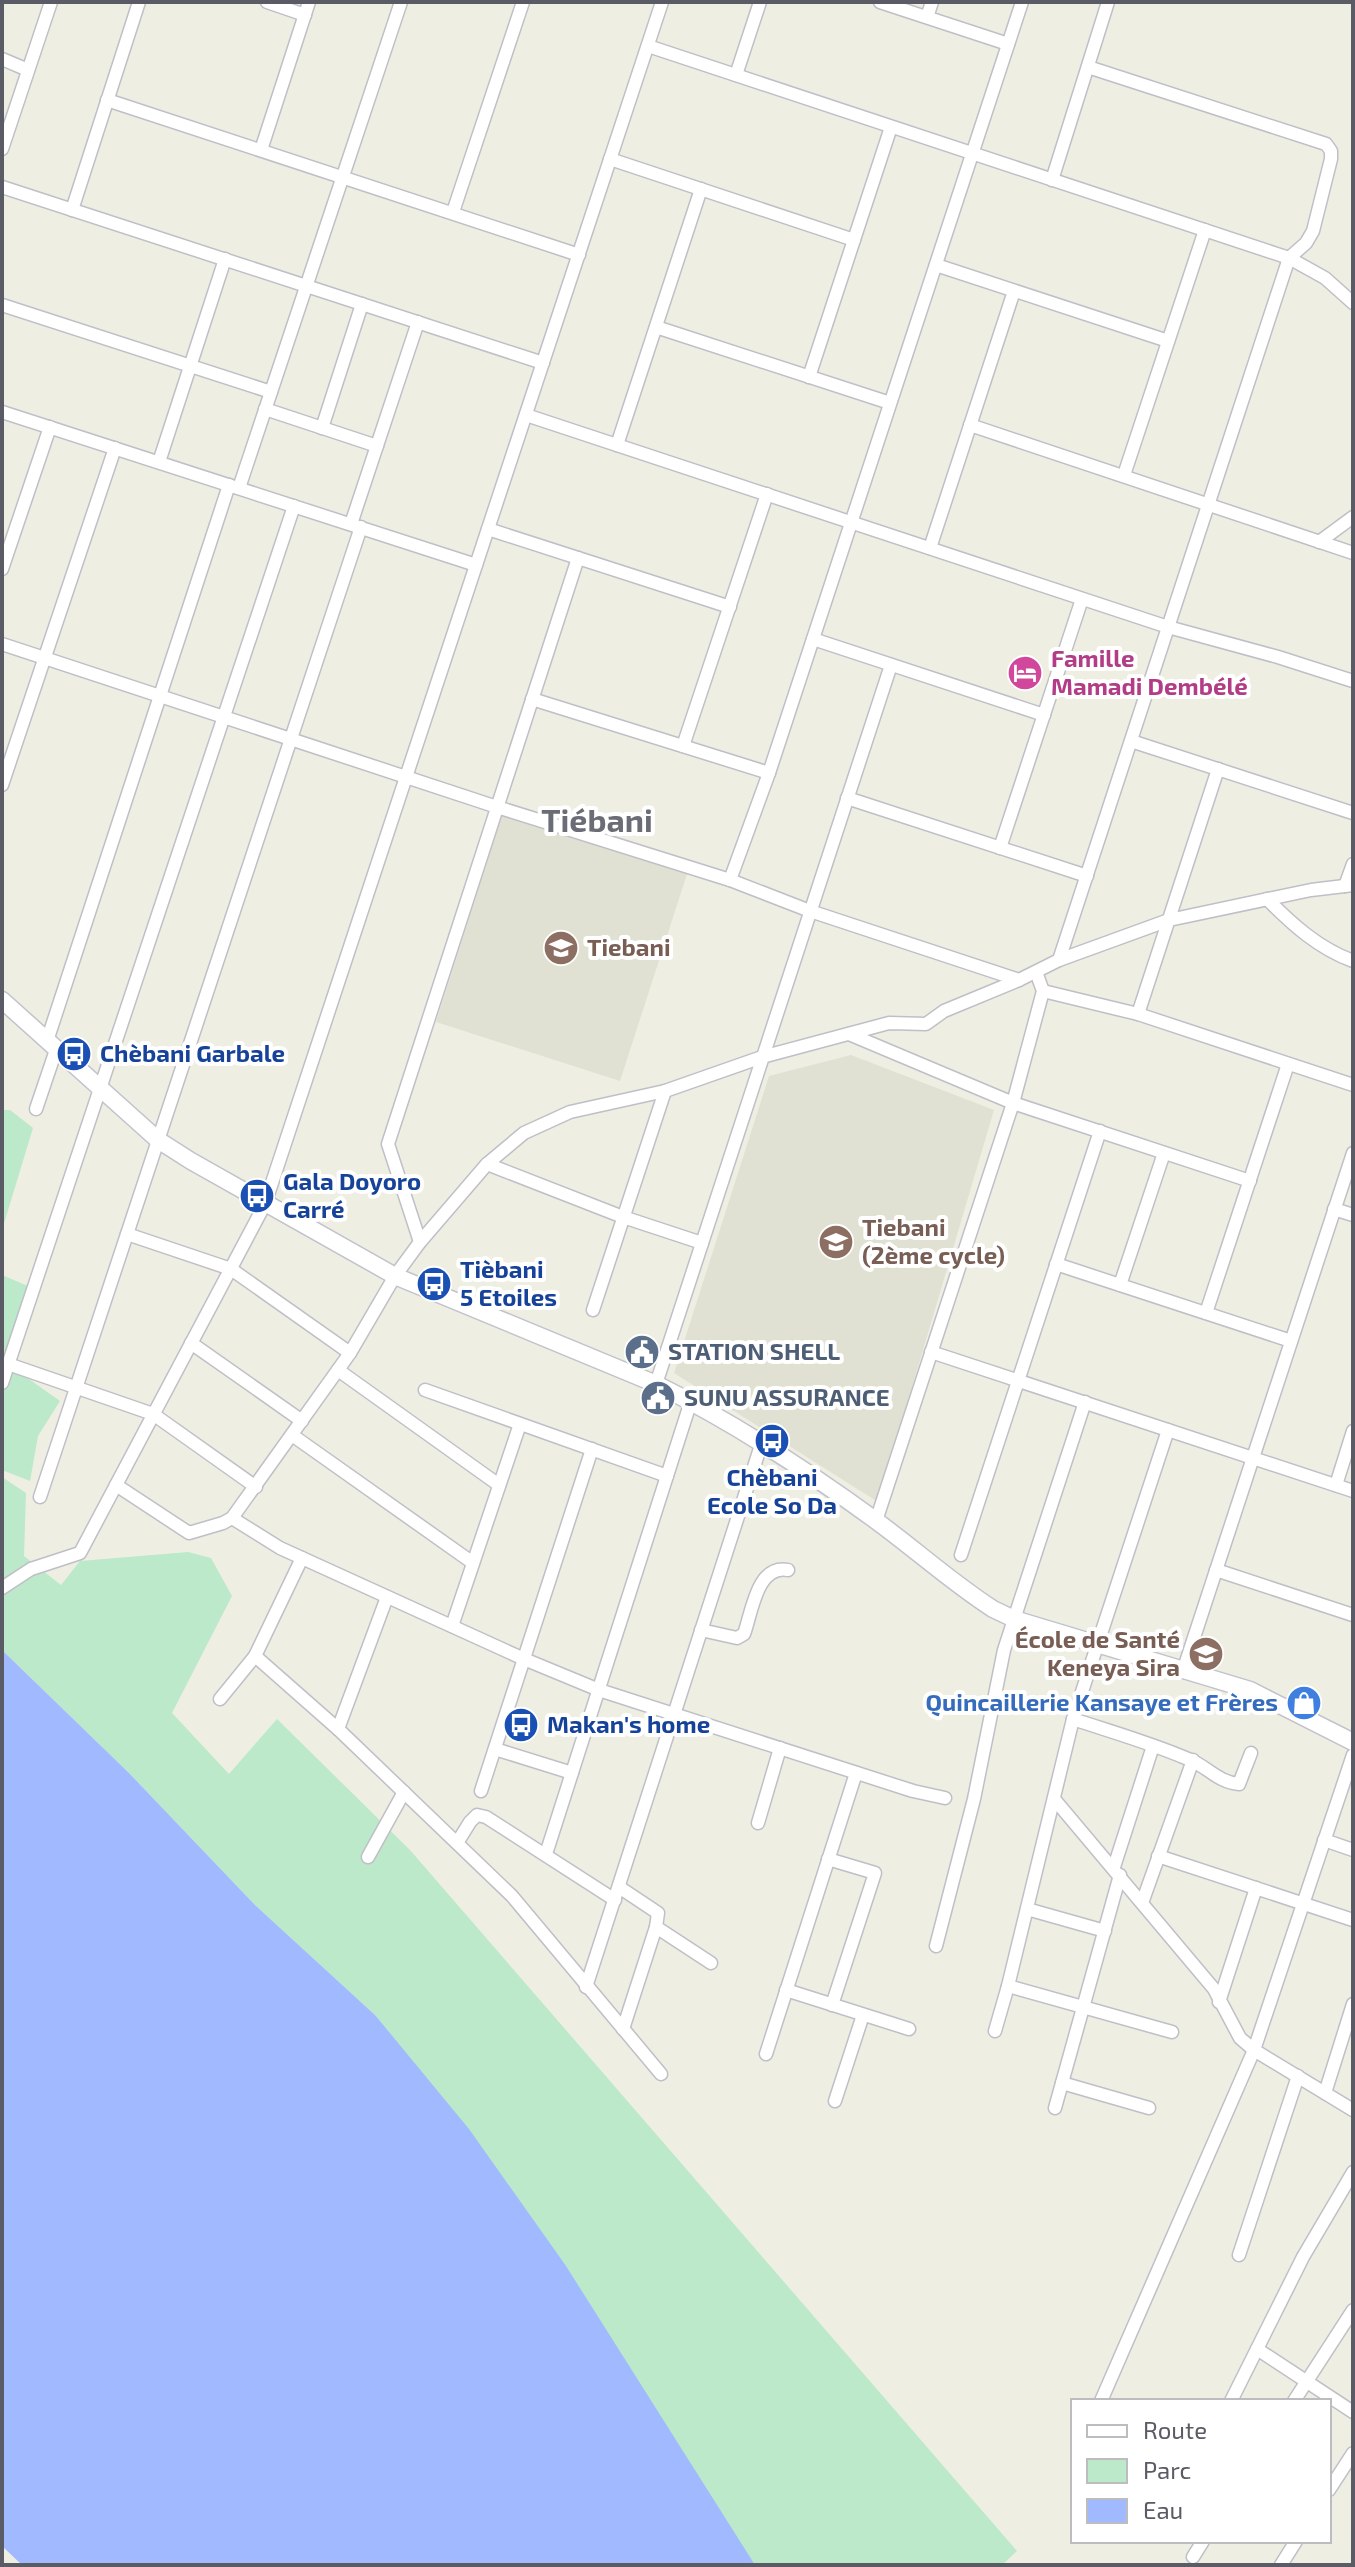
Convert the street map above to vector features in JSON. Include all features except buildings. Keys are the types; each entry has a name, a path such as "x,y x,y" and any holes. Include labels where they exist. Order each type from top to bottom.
{"main road":[{"path":"2,1000 158,1140 395,1276 691,1401 762,1442 876,1521 974,1597 1014,1619 1250,1690 1353,1742"}],"street":[{"path":"2,149 51,2"},
{"path":"72,210 139,2"},
{"path":"261,150 307,8 267,2"},
{"path":"36,1109 51,1046 159,696 271,392 401,2"},
{"path":"453,212 523,2"},
{"path":"2,1588 31,1569 80,1553 265,1204 661,2"},
{"path":"736,75 760,2"},
{"path":"880,2 1008,44"},
{"path":"927,17 932,2"},
{"path":"730,880 769,773 1022,2"},
{"path":"1052,180 1108,2"},
{"path":"648,46 1289,258 1325,278 1353,303"},
{"path":"2,59 28,70"},
{"path":"1059,960 1289,258 1306,243 1313,231 1331,159 1331,151 1326,144 1088,67"},
{"path":"107,100 579,255"},
{"path":"809,377 891,127"},
{"path":"610,159 854,240"},
{"path":"2,187 543,363"},
{"path":"617,445 701,189"},
{"path":"1124,475 1205,230"},
{"path":"159,462 225,259"},
{"path":"936,265 1168,341"},
{"path":"930,548 1014,291"},
{"path":"322,428 362,304"},
{"path":"2,305 271,392"},
{"path":"40,1497 291,739 377,446 418,322"},
{"path":"656,327 890,403"},
{"path":"265,409 377,446"},
{"path":"2,412 476,565"},
{"path":"526,415 1168,627 1353,681"},
{"path":"970,425 1353,553"},
{"path":"2,569 50,427"},
{"path":"2,785 115,448"},
{"path":"683,746 767,494"},
{"path":"2,1383 294,506"},
{"path":"1319,542 1353,517"},
{"path":"488,529 730,607"},
{"path":"420,1242 388,1144 578,558"},
{"path":"1000,848 1082,599"},
{"path":"813,639 1044,715"},
{"path":"2,644 497,807 730,880 810,911 1019,980"},
{"path":"656,1384 891,665"},
{"path":"532,699 769,773"},
{"path":"1131,741 1353,813"},
{"path":"1138,1014 1218,769"},
{"path":"847,798 1087,876"},
{"path":"116,1485 189,1533 232,1518 350,1353 395,1276 420,1242 487,1164 524,1133 570,1112 665,1091 762,1057 889,1023 926,1024 944,1011 1059,960 1169,920 1349,885 1353,864"},
{"path":"1267,899 1299,931 1333,954 1353,961"},
{"path":"876,1521 1013,1103 1043,991 1036,972"},
{"path":"1043,991 1138,1014 1353,1085"},
{"path":"849,1034 1013,1103 1250,1181"},
{"path":"1206,1313 1288,1064"},
{"path":"593,1310 665,1091"},
{"path":"961,1555 1100,1131"},
{"path":"1120,1285 1164,1153"},
{"path":"1184,1668 1353,1153"},
{"path":"487,1164 623,1217 702,1243"},
{"path":"1334,1209 1353,1215"},
{"path":"127,1234 231,1269 350,1353"},
{"path":"1056,1264 1291,1341"},
{"path":"191,1343 302,1421"},
{"path":"931,1352 1353,1491"},
{"path":"8,1364 153,1414 256,1487"},
{"path":"338,1370 499,1485"},
{"path":"425,1390 667,1476"},
{"path":"546,1854 691,1401"},
{"path":"936,1946 974,1799 990,1709 1014,1619 1085,1402"},
{"path":"452,1626 520,1424"},
{"path":"995,2031 1073,1719 1168,1430"},
{"path":"1336,1485 1353,1431"},
{"path":"292,1435 473,1563"},
{"path":"586,1987 762,1442"},
{"path":"481,1791 592,1449"},
{"path":"232,1518 280,1548 599,1690 913,1791 945,1798"},
{"path":"220,1699 255,1656 302,1558"},
{"path":"701,1630 737,1638 744,1634 763,1578 778,1569 788,1570"},
{"path":"1216,1570 1353,1615"},
{"path":"338,1729 387,1597"},
{"path":"255,1656 338,1729 512,1896 661,2074"},
{"path":"1073,1719 1193,1760 1221,1780 1239,1784 1251,1753"},
{"path":"1055,2108 1153,1746"},
{"path":"758,1823 780,1748"},
{"path":"495,1749 572,1773"},
{"path":"1102,2399 1254,2050 1353,1755"},
{"path":"1142,1903 1193,1760"},
{"path":"766,2054 856,1773"},
{"path":"368,1857 404,1792"},
{"path":"1055,1800 1214,1989 1240,2038 1254,2050 1353,2110"},
{"path":"457,1843 477,1815 486,1817 546,1854 658,1913 623,2029"},
{"path":"1324,1840 1353,1850"},
{"path":"1158,1856 1353,1920"},
{"path":"828,1859 875,1873 832,2005"},
{"path":"1219,2002 1256,1888"},
{"path":"1027,1909 1105,1931"},
{"path":"656,1927 711,1963"},
{"path":"1008,1986 1172,2032"},
{"path":"786,1990 909,2029"},
{"path":"1325,2093 1353,2004"},
{"path":"835,2101 863,2015"},
{"path":"1239,2255 1298,2076"},
{"path":"1062,2083 1149,2108"},
{"path":"1232,2399 1303,2257 1353,2172"},
{"path":"1295,2399 1353,2310"},
{"path":"1257,2349 1353,2412"},
{"path":"1331,2487 1353,2453"},
{"path":"1193,2557 1202,2543"},
{"path":"1281,2565 1295,2543"}],"shaded area":[{"name":"Tiebani","path":"502,815 687,874 620,1081 436,1022"},
{"name":"Tiebani (2ème cycle)","path":"851,1055 994,1110 878,1502 674,1373 769,1076"}],"green space":[{"path":"2,1110 10,1110 33,1128 2,1230"},
{"path":"2,1275 28,1286 16,1370 60,1401 38,1436 30,1481 2,1470"},
{"path":"2,1477 26,1493 24,1556 61,1585 80,1561 188,1552 211,1558 232,1596 172,1713 229,1774 277,1719 410,1850 1017,2551 1002,2565 755,2565 375,2015 255,1905 129,1773 2,1650"}],"water":[{"path":"2,1650 129,1773 255,1905 375,2015 469,2129 566,2266 755,2565 22,2565 2,2546"}],"place":[{"name":"Famille Mamadi Dembélé","path":"1025,673"},
{"name":"Tiebani","path":"561,948"},
{"name":"Chèbani Garbale","path":"74,1054"},
{"name":"Gala Doyoro Carré","path":"257,1196"},
{"name":"Tiebani (2ème cycle)","path":"836,1242"},
{"name":"Tièbani 5 Etoiles","path":"434,1284"},
{"name":"STATION SHELL","path":"642,1352"},
{"name":"SUNU ASSURANCE","path":"658,1398"},
{"name":"Chèbani Ecole So Da","path":"772,1441"},
{"name":"École de Santé Keneya Sira","path":"1206,1654"},
{"name":"Quincaillerie Kansaye et Frères","path":"1304,1703"},
{"name":"Makan's home","path":"521,1725"}],"district":[{"name":"Tiébani","path":"597,821"}]}
